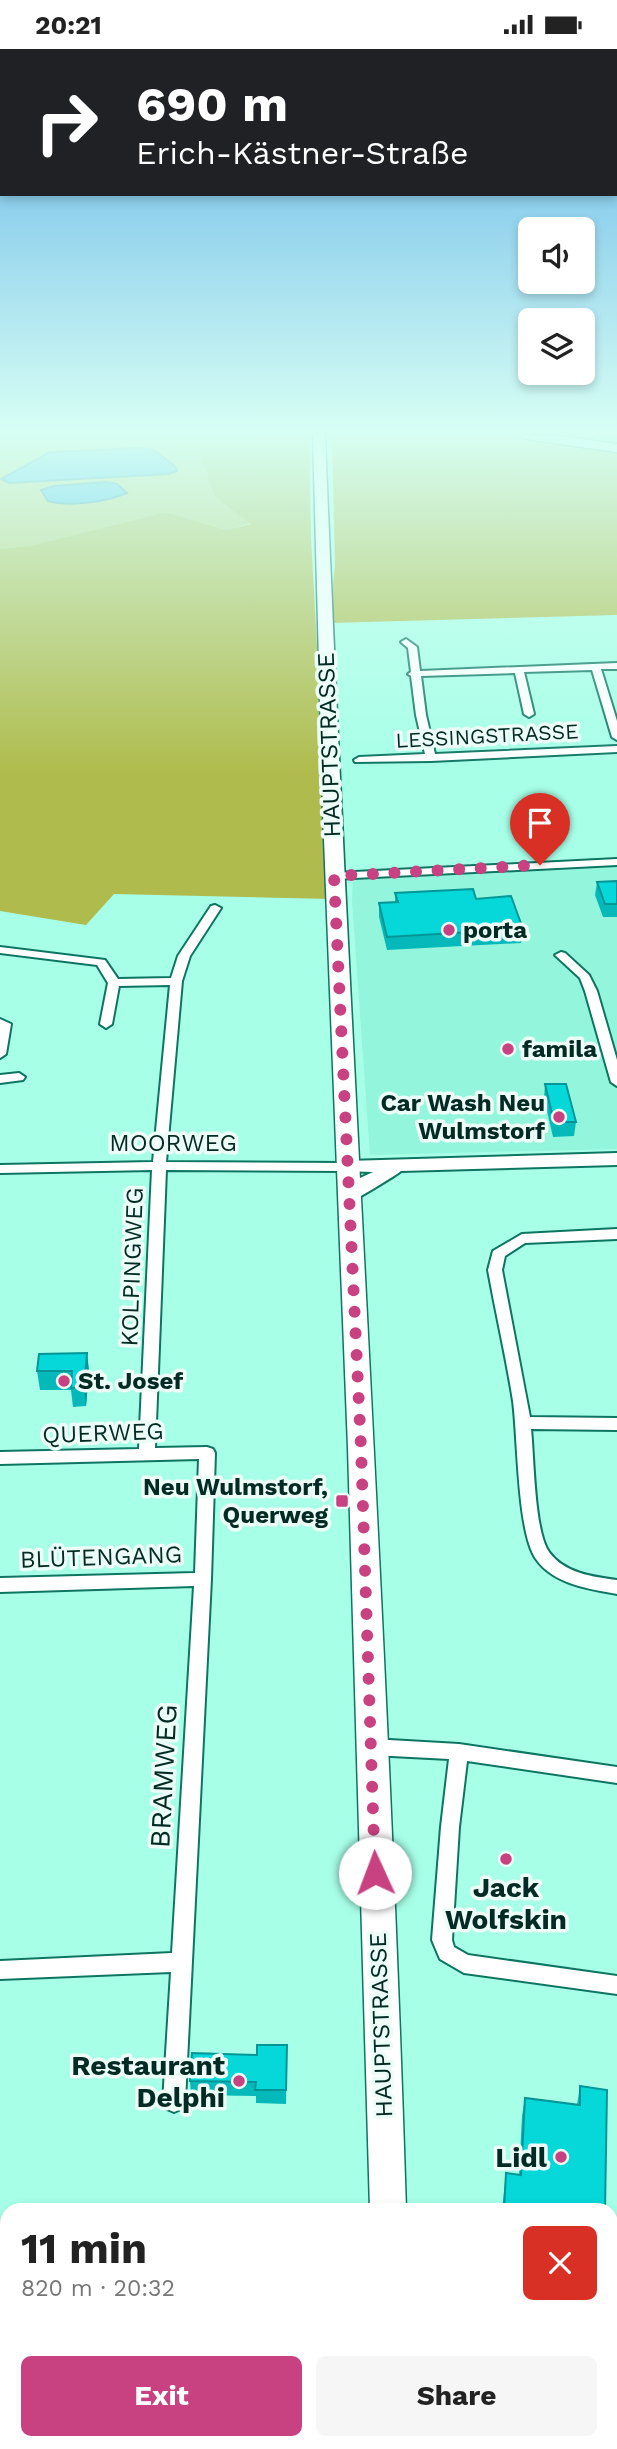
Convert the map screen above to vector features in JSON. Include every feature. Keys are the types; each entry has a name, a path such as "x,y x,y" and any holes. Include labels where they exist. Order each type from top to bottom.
{"main road":[{"name":"HAUPTSTRASSE","path":"322,547 334,876 361,1448 388,2203"}],"street":[{"path":"406,642 412,647 413,674 432,758"},
{"path":"594,666 617,737"},
{"path":"413,674 617,666"},
{"path":"519,670 529,714"},
{"name":"LESSINGSTRASSE","path":"359,761 617,749"},
{"path":"334,876 617,862"},
{"name":"KOLPINGWEG","path":"147,1455 159,1166 176,981 184,956 215,908"},
{"path":"0,950 102,962 114,983 106,1024"},
{"path":"561,955 585,977 617,1082"},
{"path":"114,983 176,981"},
{"path":"0,1023 5,1024 0,1054"},
{"path":"0,1075 19,1077"},
{"path":"347,1167 617,1159"},
{"name":"MOORWEG","path":"0,1169 347,1167"},
{"path":"349,1196 375,1178 404,1167"},
{"path":"617,1234 522,1239 498,1254 495,1270 523,1423 524,1456 539,1551 564,1574 617,1587"},
{"path":"523,1423 617,1424"},
{"name":"QUERWEG","path":"0,1458 207,1453"},
{"name":"BRAMWEG","path":"174,2102 203,1579 207,1453"},
{"name":"BLÜTENGANG","path":"0,1585 203,1579"},
{"path":"370,1747 459,1752 617,1775"},
{"path":"459,1752 450,1827 442,1940 447,1953 464,1964 617,1985"},
{"path":"0,1970 180,1962"}],"shaded area":[{"path":"311,547 331,899 114,894 86,925 0,911 0,549"},
{"path":"335,547 617,547 617,615 329,623"},
{"path":"617,859 617,1149 370,1155 352,901 353,873"}],"building":[{"path":"617,881 617,904 605,904 597,882"},
{"name":"porta","path":"473,889 476,899 511,896 523,929 387,937 379,903 398,902 395,893"},
{"path":"545,1084 566,1084 576,1122 554,1122"},
{"path":"87,1353 84,1387 71,1388 72,1371 37,1371 39,1354"},
{"path":"257,2045 287,2045 286,2090 255,2090 256,2082 190,2081 192,2053 257,2055"},
{"name":"Lidl","path":"580,2086 607,2090 605,2203 504,2203 506,2173 521,2175 525,2098 580,2105"}],"place":[{"name":"porta","path":"449,930"},
{"name":"famila","path":"508,1049"},
{"name":"Car Wash Neu Wulmstorf","path":"559,1117"},
{"name":"St. Josef","path":"64,1381"},
{"name":"Neu Wulmstorf, Querweg","path":"342,1501"},
{"name":"Jack Wolfskin","path":"506,1859"},
{"name":"Restaurant Delphi","path":"239,2081"},
{"name":"Lidl","path":"561,2157"}],"route":[{"path":"375,1873 361,1448 334,876 540,865"}]}
